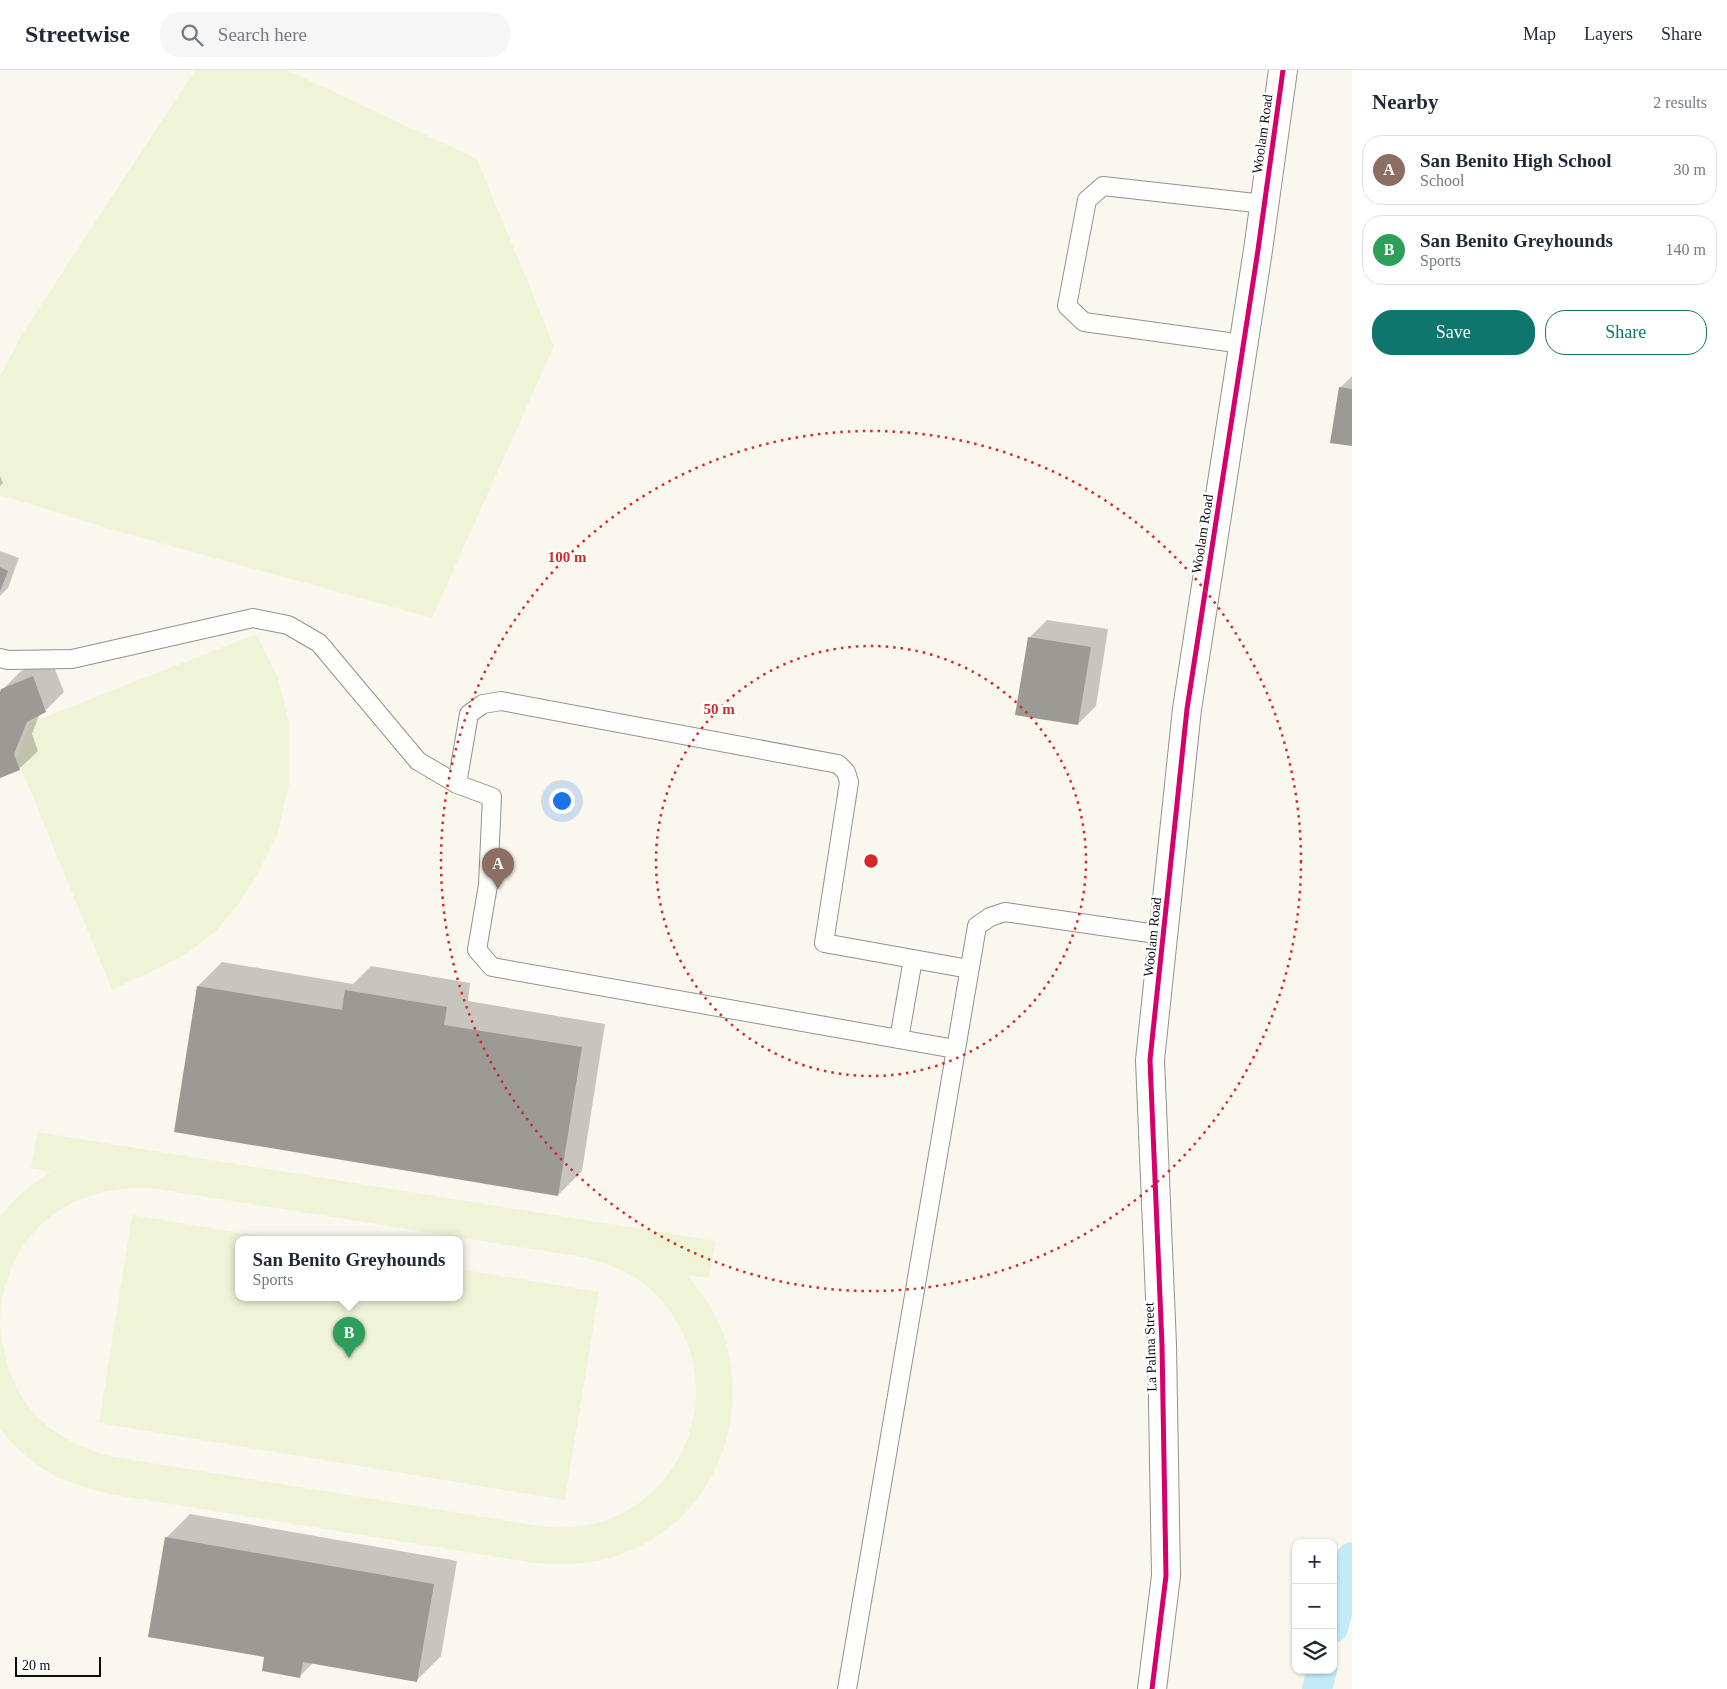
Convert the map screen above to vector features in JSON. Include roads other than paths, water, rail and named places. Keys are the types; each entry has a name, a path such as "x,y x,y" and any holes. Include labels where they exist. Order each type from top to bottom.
{"street":[{"name":"Woolam Road","path":"1156,1004 1186,709 1243,344 1283,70"},
{"name":"La Palma Street","path":"1152,1689 1166,1576 1162,1345 1150,1060 1156,1004"}],"lane":[{"path":"1243,344 1084,322 1067,306 1086,200 1103,186 1264,204"},
{"path":"0,658 8,660 72,659 253,618 288,625 319,643 418,761 457,784 492,797 488,884 477,950 492,967 955,1048"},
{"path":"457,784 469,714 483,704 501,701 838,764 846,772 849,782 824,943 969,969"},
{"path":"847,1689 977,926 990,917 1005,912 1163,935"},
{"path":"900,1039 914,959"}],"waterway":[{"path":"1337,1613 1352,1557"},
{"path":"1317,1689 1321,1674"}],"place":[{"name":"San Benito High School","path":"498,889"},
{"name":"San Benito Greyhounds","path":"349,1358"}]}
